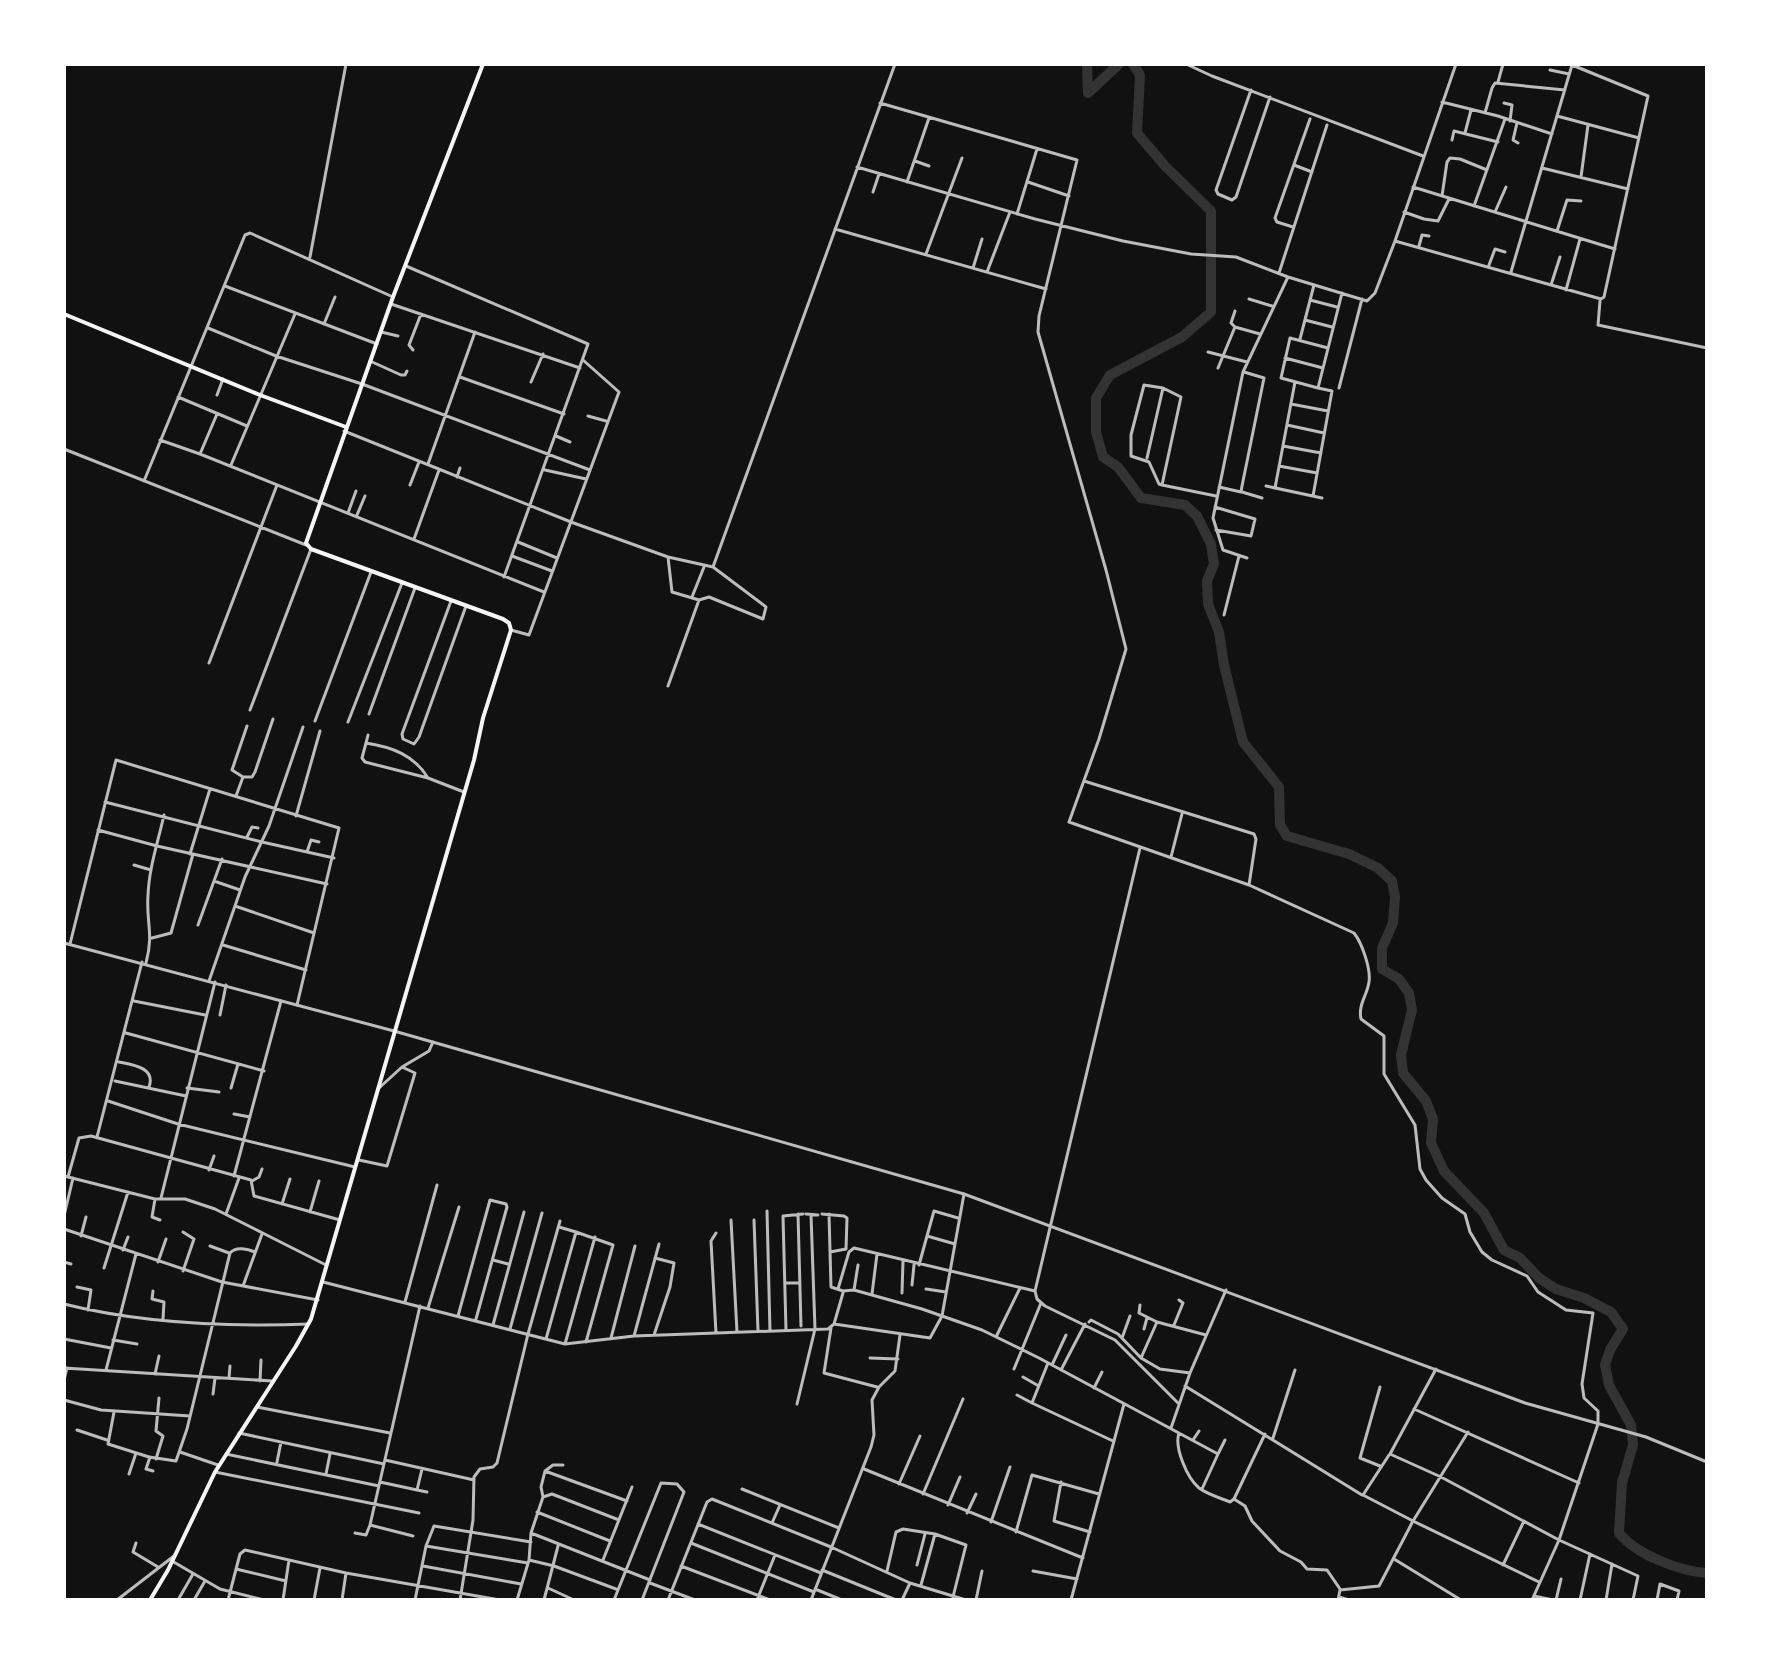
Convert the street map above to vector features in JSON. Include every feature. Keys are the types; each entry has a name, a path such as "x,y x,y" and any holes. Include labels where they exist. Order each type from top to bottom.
{"main road":[{"path":"150,1600 215,1472 309,1324 318,1300 483,718 511,630 507,621 309,547 306,538 393,297 483,64"},
{"path":"64,314 345,429"}],"street":[{"path":"310,258 346,64"},
{"path":"713,567 895,64"},
{"path":"1186,64 1423,156"},
{"path":"857,167 1123,241 1245,259 1288,277 1368,301 1373,297 1395,241 1456,64"},
{"path":"1485,113 1503,64"},
{"path":"1511,272 1572,64 1646,94 1648,103 1604,297 1601,299 1599,326 1707,348"},
{"path":"1550,70 1569,74"},
{"path":"1498,82 1565,90"},
{"path":"1251,90 1216,190 1232,200 1236,197 1270,97"},
{"path":"1442,102 1552,134"},
{"path":"880,103 1077,160 1039,316 1039,339 1126,649 1069,822 1249,885 1357,936 1370,976 1360,1006 1361,1019 1384,1036 1384,1074 1415,1125 1422,1174 1442,1198 1465,1214 1470,1232 1482,1252 1527,1276 1548,1300 1566,1310 1590,1311 1593,1317 1582,1384 1584,1398 1598,1411 1598,1424 1580,1484 1533,1598 1555,1600 1561,1579"},
{"path":"1474,207 1512,107 1504,103"},
{"path":"1465,133 1471,110"},
{"path":"1557,116 1639,138"},
{"path":"907,182 929,117"},
{"path":"1293,227 1277,222 1275,218 1310,119"},
{"path":"1517,123 1513,140 1518,143"},
{"path":"1279,273 1327,125"},
{"path":"1581,177 1588,125"},
{"path":"1452,140 1453,131 1498,142"},
{"path":"1017,214 1037,149"},
{"path":"926,254 962,158"},
{"path":"1442,196 1450,158 1487,170"},
{"path":"915,161 929,166"},
{"path":"1294,165 1312,172"},
{"path":"1542,168 1628,189"},
{"path":"873,192 879,174"},
{"path":"1028,182 1069,196"},
{"path":"1413,187 1615,249"},
{"path":"1495,212 1506,187"},
{"path":"1404,212 1438,221 1449,199"},
{"path":"1557,231 1567,200 1581,201"},
{"path":"987,272 1010,212"},
{"path":"835,229 1046,289"},
{"path":"144,481 247,233 393,297"},
{"path":"1419,246 1422,235 1429,236"},
{"path":"1566,290 1580,238"},
{"path":"973,268 982,239"},
{"path":"1395,241 1601,299"},
{"path":"1489,266 1494,249 1505,252"},
{"path":"1551,285 1560,257"},
{"path":"406,266 585,342 588,347 504,577"},
{"path":"1247,558 1223,550 1213,522 1215,507 1243,372 1288,277"},
{"path":"1300,340 1314,285"},
{"path":"225,286 377,344"},
{"path":"1318,388 1342,293"},
{"path":"324,324 335,297"},
{"path":"1249,299 1272,306"},
{"path":"1339,388 1362,299"},
{"path":"1310,300 1338,307"},
{"path":"391,304 580,368"},
{"path":"1235,311 1231,323 1235,327 1260,334"},
{"path":"230,466 295,314"},
{"path":"413,350 409,345 421,314"},
{"path":"1305,320 1333,328"},
{"path":"1218,368 1235,327"},
{"path":"208,328 276,356 362,384 590,470"},
{"path":"381,332 398,336"},
{"path":"427,465 475,332"},
{"path":"1313,496 1332,391 1281,378 1290,338 1328,348"},
{"path":"1208,352 1247,362"},
{"path":"531,382 543,354"},
{"path":"1285,358 1323,368"},
{"path":"511,630 529,635 619,392 583,360"},
{"path":"370,361 401,375 407,371"},
{"path":"1241,492 1264,378 1243,372"},
{"path":"460,377 564,414"},
{"path":"217,395 223,379"},
{"path":"1275,488 1295,382"},
{"path":"1162,485 1181,397 1163,388 1145,385 1141,388 1131,435 1131,454 1146,460 1162,485 1217,496"},
{"path":"1146,460 1163,388"},
{"path":"178,397 247,426"},
{"path":"1291,404 1328,411"},
{"path":"200,454 217,414"},
{"path":"588,416 606,421"},
{"path":"1287,425 1324,433"},
{"path":"345,429 531,507 668,557 713,567 765,606 766,611 760,620 709,597 699,600 671,590 668,557"},
{"path":"556,436 570,442"},
{"path":"160,440 544,592"},
{"path":"1283,446 1321,453"},
{"path":"64,449 309,547 250,710"},
{"path":"410,485 419,462"},
{"path":"1279,466 1317,473"},
{"path":"457,477 460,468"},
{"path":"414,539 439,470"},
{"path":"545,470 586,479"},
{"path":"209,663 277,485"},
{"path":"1266,486 1322,498"},
{"path":"1219,487 1262,498"},
{"path":"348,513 356,491"},
{"path":"357,516 365,496"},
{"path":"1215,507 1255,519 1251,536 1216,530"},
{"path":"518,542 557,558"},
{"path":"512,556 552,571"},
{"path":"1224,615 1239,556"},
{"path":"692,597 704,566"},
{"path":"315,721 371,572"},
{"path":"348,722 402,583"},
{"path":"369,714 415,588"},
{"path":"668,686 699,600"},
{"path":"451,601 402,734 403,739 414,744 466,606"},
{"path":"247,726 232,770 249,778 254,774 273,719"},
{"path":"160,1220 150,1214 171,1158 212,982 240,890 276,810 303,727"},
{"path":"296,816 320,731"},
{"path":"368,735 362,758 365,762 428,778 464,792"},
{"path":"366,743 404,754 415,761 428,778"},
{"path":"70,944 116,760 339,828 297,1005"},
{"path":"235,797 243,777"},
{"path":"1084,781 1254,834 1256,839 1249,885"},
{"path":"152,938 171,933 210,789"},
{"path":"105,802 334,858"},
{"path":"1171,857 1182,812"},
{"path":"97,1137 152,938 147,914 151,870 164,815"},
{"path":"247,837 252,827 258,828"},
{"path":"98,830 327,884"},
{"path":"307,852 311,840 319,842"},
{"path":"1140,848 1035,1291 1041,1303 1115,1340 1179,1401"},
{"path":"198,925 222,859"},
{"path":"134,865 151,870"},
{"path":"214,881 240,890"},
{"path":"235,906 314,933"},
{"path":"64,943 394,1031 432,1045 964,1194 1554,1413 1646,1437 1707,1462"},
{"path":"223,945 306,970"},
{"path":"220,1015 226,985"},
{"path":"134,1001 206,1016"},
{"path":"226,1214 281,1001"},
{"path":"126,1033 264,1071"},
{"path":"379,1089 432,1045"},
{"path":"119,1062 134,1065 150,1074 152,1078 148,1088"},
{"path":"231,1088 238,1064"},
{"path":"357,1159 387,1166 415,1073 402,1067"},
{"path":"114,1081 186,1096"},
{"path":"187,1088 219,1092"},
{"path":"108,1101 178,1124 355,1167"},
{"path":"234,1114 250,1118"},
{"path":"64,1216 69,1177 79,1138 85,1135 252,1181 259,1177 262,1169"},
{"path":"209,1170 214,1156"},
{"path":"69,1177 158,1199 185,1199 226,1214 327,1266"},
{"path":"282,1204 290,1179"},
{"path":"252,1181 253,1195 340,1220"},
{"path":"310,1212 319,1181"},
{"path":"405,1302 437,1185"},
{"path":"104,1268 128,1192"},
{"path":"323,1282 565,1344 634,1336 832,1326 930,1338 942,1316 964,1194"},
{"path":"458,1316 490,1200 507,1205 475,1320"},
{"path":"428,1308 459,1207"},
{"path":"767,1211 770,1331"},
{"path":"912,1285 934,1211 960,1219"},
{"path":"493,1325 524,1212"},
{"path":"510,1329 542,1213"},
{"path":"801,1326 804,1214"},
{"path":"797,1404 815,1329 804,1214"},
{"path":"786,1330 783,1216 829,1214 847,1218 846,1249 830,1252"},
{"path":"829,1214 831,1287 843,1291 854,1290 942,1316 996,1337 1218,1454"},
{"path":"81,1236 86,1217"},
{"path":"731,1220 737,1332"},
{"path":"754,1220 758,1331"},
{"path":"460,1600 473,1520 476,1471 497,1463 528,1334 560,1221"},
{"path":"558,1227 613,1245 586,1342"},
{"path":"64,1229 222,1282 318,1300"},
{"path":"183,1232 194,1239 183,1271"},
{"path":"546,1339 576,1232"},
{"path":"716,1233 711,1241 716,1333"},
{"path":"243,1286 262,1234"},
{"path":"927,1236 955,1244"},
{"path":"123,1250 128,1237"},
{"path":"565,1344 595,1237"},
{"path":"158,1262 166,1239"},
{"path":"634,1336 659,1244"},
{"path":"210,1246 230,1253"},
{"path":"611,1338 635,1246"},
{"path":"838,1289 852,1248 1035,1291"},
{"path":"77,1430 107,1440 110,1445 174,1462 190,1416 230,1253 244,1249 255,1252"},
{"path":"105,1371 136,1254"},
{"path":"872,1295 877,1254"},
{"path":"654,1335 674,1266 673,1261 655,1258"},
{"path":"493,1260 509,1264"},
{"path":"902,1293 903,1261"},
{"path":"64,1262 71,1264"},
{"path":"854,1290 858,1265"},
{"path":"785,1283 800,1283"},
{"path":"77,1287 91,1290 88,1310"},
{"path":"996,1337 1020,1288"},
{"path":"926,1289 946,1292"},
{"path":"1226,1290 1179,1401 1175,1430 1181,1457 1195,1484 1230,1502 1265,1434"},
{"path":"153,1291 152,1299 164,1304 162,1320"},
{"path":"843,1291 832,1326 824,1373 879,1387"},
{"path":"1174,1325 1183,1303 1179,1300"},
{"path":"1014,1369 1041,1303"},
{"path":"64,1304 118,1316 162,1320 259,1326 309,1324"},
{"path":"1140,1305 1139,1313 1147,1318 1206,1335"},
{"path":"355,1533 366,1535 370,1525 420,1306"},
{"path":"1122,1338 1130,1316"},
{"path":"1144,1329 1147,1318"},
{"path":"1061,1370 1091,1320 1112,1330 1141,1358 1160,1369 1190,1373"},
{"path":"1141,1358 1157,1322"},
{"path":"811,1600 871,1447 874,1435 872,1404 879,1387 892,1375 898,1359 900,1335"},
{"path":"1032,1403 1066,1335"},
{"path":"64,1339 111,1348"},
{"path":"113,1340 137,1344"},
{"path":"155,1374 159,1356"},
{"path":"870,1358 898,1359"},
{"path":"260,1381 261,1360"},
{"path":"229,1379 230,1366"},
{"path":"64,1380 66,1368 273,1381"},
{"path":"1363,1495 1390,1454 1436,1369"},
{"path":"1273,1438 1295,1370"},
{"path":"1094,1388 1102,1372"},
{"path":"1023,1377 1039,1385"},
{"path":"213,1394 215,1378"},
{"path":"1185,1386 1363,1495 1541,1583"},
{"path":"1380,1387 1360,1458 1382,1467"},
{"path":"1017,1395 1113,1441"},
{"path":"156,1459 163,1436 156,1433 159,1398"},
{"path":"923,1494 963,1399"},
{"path":"64,1400 114,1412 190,1416"},
{"path":"1071,1600 1124,1404"},
{"path":"257,1407 390,1433"},
{"path":"1414,1409 1580,1484"},
{"path":"107,1440 114,1412"},
{"path":"1193,1440 1199,1431"},
{"path":"1340,1590 1379,1586 1413,1521 1468,1432"},
{"path":"239,1433 422,1467 474,1480"},
{"path":"899,1484 920,1436"},
{"path":"1202,1489 1225,1440"},
{"path":"277,1464 281,1442"},
{"path":"180,1452 219,1466"},
{"path":"326,1474 330,1452"},
{"path":"129,1474 136,1453"},
{"path":"226,1454 427,1492"},
{"path":"1390,1454 1441,1477 1559,1540 1638,1576 1633,1600"},
{"path":"150,1457 146,1469 153,1471"},
{"path":"517,1600 528,1562 531,1533 543,1497 541,1487 545,1471 553,1465 563,1465"},
{"path":"417,1490 422,1467"},
{"path":"991,1522 1010,1467"},
{"path":"863,1469 1083,1558"},
{"path":"545,1471 627,1501"},
{"path":"215,1472 419,1513"},
{"path":"1016,1532 1031,1477 1035,1475 1100,1494"},
{"path":"948,1505 960,1477"},
{"path":"1061,1482 1054,1521 1090,1532"},
{"path":"614,1600 661,1483 677,1484 684,1492 642,1600"},
{"path":"603,1560 632,1487"},
{"path":"742,1489 839,1528"},
{"path":"543,1497 552,1494 619,1520"},
{"path":"967,1513 976,1494"},
{"path":"668,1600 707,1502 712,1499 910,1583 966,1600"},
{"path":"1234,1499 1245,1506 1252,1521 1280,1551 1301,1562 1307,1569 1327,1570 1340,1590 1338,1598 1349,1600"},
{"path":"772,1523 780,1504"},
{"path":"537,1512 610,1541"},
{"path":"1503,1565 1524,1521"},
{"path":"698,1524 899,1600 910,1583"},
{"path":"370,1525 413,1536"},
{"path":"415,1600 426,1546 434,1526 531,1542"},
{"path":"887,1571 896,1532 903,1529 935,1534 966,1545 953,1597"},
{"path":"917,1565 926,1532"},
{"path":"531,1533 695,1600"},
{"path":"921,1586 935,1534"},
{"path":"136,1543 133,1552 158,1567"},
{"path":"690,1543 766,1575 842,1600"},
{"path":"544,1600 559,1544"},
{"path":"426,1546 554,1566 618,1590"},
{"path":"228,1600 241,1551 245,1550 346,1573 500,1600"},
{"path":"1580,1600 1590,1554"},
{"path":"758,1598 775,1555"},
{"path":"117,1600 174,1558 205,1581 230,1592 264,1600"},
{"path":"1394,1559 1458,1599"},
{"path":"283,1600 289,1560"},
{"path":"1606,1600 1612,1564"},
{"path":"422,1566 521,1584"},
{"path":"681,1566 758,1598 770,1600"},
{"path":"314,1600 320,1567"},
{"path":"236,1569 286,1581"},
{"path":"976,1600 982,1571"},
{"path":"1033,1571 1077,1579"},
{"path":"344,1600 346,1573"},
{"path":"178,1600 193,1574"},
{"path":"194,1600 205,1581"},
{"path":"1657,1600 1660,1584 1679,1591 1677,1600"},
{"path":"548,1588 574,1600"}],"waterway":[{"path":"1087,64 1088,93 1119,64"},
{"path":"1133,64 1140,75 1137,133 1211,211 1211,312 1182,337 1110,375 1096,398 1096,432 1103,457 1118,467 1141,498 1185,505 1197,516 1211,544 1214,564 1207,581 1208,604 1219,632 1243,742 1279,787 1280,825 1287,836 1349,854 1378,868 1392,881 1395,897 1393,923 1382,948 1382,969 1399,979 1409,993 1412,1010 1401,1055 1403,1073 1426,1101 1433,1119 1431,1143 1444,1171 1484,1213 1504,1250 1520,1258 1539,1278 1556,1289 1584,1298 1611,1312 1623,1329 1605,1365 1609,1385 1631,1425 1633,1445 1622,1483 1619,1533 1636,1548 1659,1560 1707,1573"}]}
